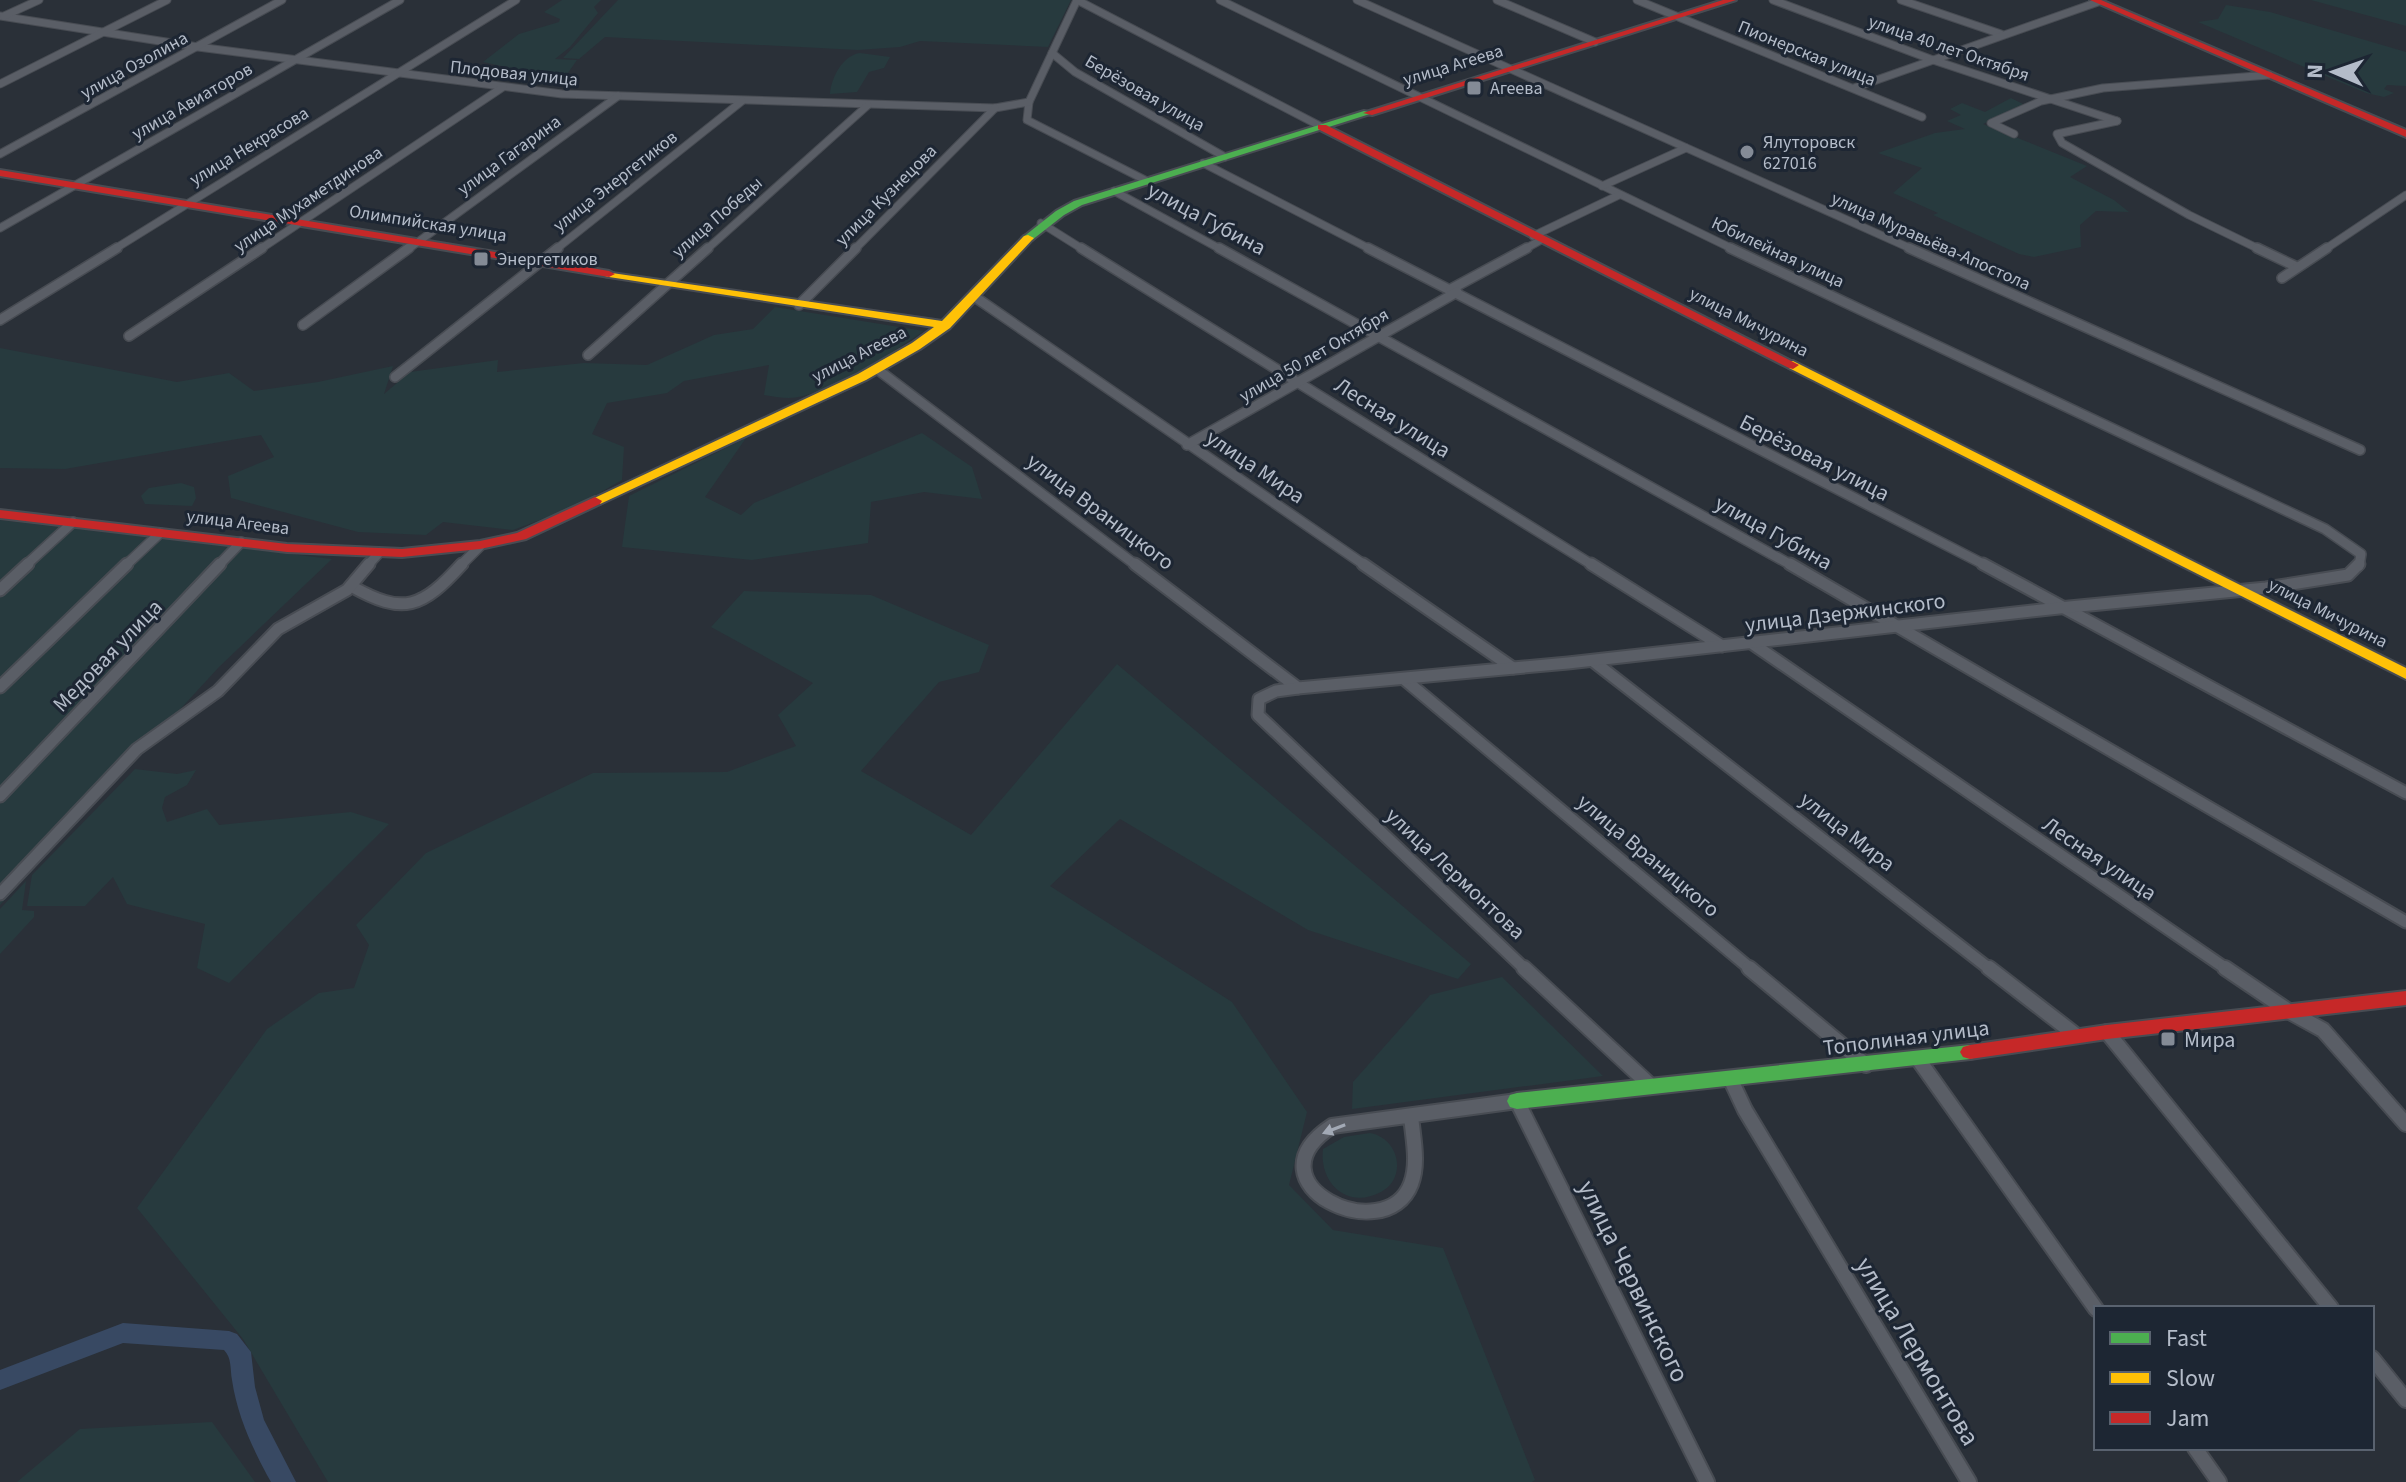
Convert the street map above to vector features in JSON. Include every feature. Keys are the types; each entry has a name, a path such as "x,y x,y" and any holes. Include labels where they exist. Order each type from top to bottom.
{"street":[{"path":"1,17 39,0"},
{"path":"0,84 167,0"},
{"name":"улица Озолина","path":"0,154 282,0"},
{"name":"улица Авиаторов","path":"0,228 400,0"},
{"name":"улица Некрасова","path":"0,320 516,0"},
{"path":"1029,102 1077,0"},
{"name":"улица Мичурина","path":"1077,0 1537,238 2406,674"},
{"name":"Юбилейная улица","path":"1220,0 1619,195 2325,529"},
{"name":"улица Муравьёва-Апостола","path":"1357,0 2360,450"},
{"path":"1497,0 1595,42"},
{"name":"Пионерская улица","path":"1637,0 1922,117"},
{"name":"улица Агеева","path":"0,514 241,542 378,554 427,553 480,546 521,536 877,369 917,347 975,297 1041,223 1078,203 1732,0"},
{"name":"улица 40 лет Октября","path":"1773,0 1933,60 2117,121 2057,134 2062,143 2189,215 2297,267"},
{"path":"1901,0 2001,35"},
{"path":"1854,88 2096,1 2406,134"},
{"name":"Плодовая улица","path":"1,17 198,47 503,87 618,96 868,105 995,108 1029,102"},
{"name":"Берёзовая улица","path":"1052,53 1075,72 1225,157"},
{"path":"2014,134 1991,123 2041,101 2103,88 2269,75"},
{"name":"улица Мухаметдинова","path":"129,336 503,87"},
{"name":"улица Гагарина","path":"303,325 618,96"},
{"name":"улица Энергетиков","path":"395,377 743,101"},
{"name":"улица Губина","path":"1029,102 1027,120 1147,181"},
{"name":"улица Победы","path":"588,355 868,105"},
{"name":"улица Кузнецова","path":"799,305 995,108"},
{"path":"1602,186 1686,148"},
{"name":"Берёзовая улица","path":"1203,163 2064,606 2406,793"},
{"name":"Олимпийская улица","path":"0,173 799,305 946,325"},
{"name":"улица Губина","path":"1114,191 1380,335 1900,626 2406,922"},
{"name":"улица 50 лет Октября","path":"1187,445 1380,335 1537,238 1619,195"},
{"path":"2282,278 2406,195"},
{"name":"Лесная улица","path":"1041,223 1723,646"},
{"name":"улица Мира","path":"975,297 1513,668"},
{"name":"улица Враницкого","path":"877,369 1298,688"},
{"path":"0,590 73,522"},
{"name":"улица Дзержинского","path":"1276,691 1753,644 2064,606 2243,593 2348,575 2359,566 2361,554 2347,541 2325,529"},
{"path":"0,687 160,533"},
{"name":"Медовая улица","path":"0,796 241,542"},
{"path":"351,586 378,604 396,606 420,602 435,595 480,546"},
{"path":"0,894 137,749 218,691 278,629 351,586 378,554"},
{"name":"Лесная улица","path":"1753,644 2290,1012 2323,1030 2406,1124"},
{"name":"улица Мира","path":"1593,661 2077,1036"},
{"name":"улица Враницкого","path":"1404,679 1866,1065"},
{"name":"улица Лермонтова","path":"1276,691 1259,699 1258,715 1651,1086"},
{"name":"Тополиная улица","path":"1411,1116 1414,1171 1409,1189 1394,1204 1374,1212 1354,1212 1336,1207 1312,1189 1304,1165 1311,1141 1332,1126 1517,1101 1918,1059 2107,1032 2406,998"},
{"path":"2107,1032 2329,1306"},
{"path":"1918,1059 2094,1306"},
{"name":"улица Лермонтова","path":"1730,1078 1745,1110 1969,1482"},
{"name":"улица Червинского","path":"1517,1101 1707,1482"},
{"path":"2374,1360 2406,1400"},
{"path":"2196,1450 2219,1482"}],"green space":[{"path":"562,0 601,0 594,7 598,13 570,47 555,59 577,60 563,80 552,83 532,80 529,74 507,73 506,67 483,62 519,34 559,22 560,19 544,12"},
{"path":"618,0 1071,0 1048,47 920,41 900,47 858,50 605,37 579,59 563,58"},
{"path":"2311,0 2406,0 2406,26"},
{"path":"2226,5 2270,12 2406,52 2406,86 2387,85 2384,89 2394,93 2384,97 2366,93 2198,22 2218,19"},
{"path":"860,53 890,57 884,68 869,72 857,92 830,94 839,68 848,58"},
{"path":"2011,98 2025,105 1983,124 2087,166 2070,177 2114,200 2129,212 2096,211 2080,225 2081,247 2034,257 2019,254 1893,193 1922,168 1878,153 1935,133 1965,129 1947,121 1961,115 1950,109 1962,103 1985,112"},
{"path":"775,307 924,331 858,372 803,396 764,395 769,365 684,381 667,393 607,403 592,434 624,447 622,480 575,507 513,530 443,522 426,535 358,532 231,498 228,476 274,457 261,435 65,469 0,468 0,348 177,382 229,373 254,391 318,382 393,366 384,394 410,372 498,360 497,372 584,363 647,365 714,335 753,329"},
{"path":"922,433 972,467 982,499 924,492 871,502 868,543 752,560 622,547 629,496 746,438 705,497 741,515 754,503"},
{"path":"181,483 194,487 196,498 192,506 145,504 141,496 149,488"},
{"path":"0,520 332,559 219,667 0,905"},
{"path":"744,591 871,595 989,645 979,672 939,682 861,771 971,835 1117,664 1471,964 1458,979 1308,930 1120,819 1050,886 1232,1002 1307,1112 1289,1185 1333,1230 1443,1248 1535,1480 328,1482 243,1339 137,1208 267,1029 319,993 354,988 369,945 356,925 426,853 593,773 727,772 796,746 778,715 813,683 711,627"},
{"path":"135,769 177,774 196,770 187,785 165,797 162,808 167,822 207,809 219,825 351,812 389,824 229,983 197,968 205,924 127,904 113,877 85,906 27,906 32,875"},
{"path":"26,881 22,910 34,911 34,917 0,954 0,909"},
{"path":"1502,977 1603,1076 1352,1109 1353,1082 1430,995"},
{"path":"1370,1133 1380,1136 1393,1150 1397,1168 1395,1178 1381,1192 1357,1198 1338,1190 1331,1182 1323,1161 1323,1149 1344,1137"},
{"path":"212,1422 255,1482 17,1482 80,1429"}],"waterway":[{"path":"0,1380 123,1333 229,1341 240,1352 244,1387 259,1436 284,1482"}],"traffic: fast":[{"path":"1028,238 1078,203 1368,113"},
{"path":"1517,1101 1970,1052"}],"traffic: slow":[{"path":"595,501 862,377 916,346 953,318 1028,238"},
{"path":"609,274 946,325"},
{"path":"1793,365 2406,674"}],"traffic: jam":[{"path":"1368,113 1732,0"},
{"path":"2094,0 2406,134"},
{"path":"1322,127 1793,365"},
{"path":"0,173 609,274"},
{"path":"0,514 287,548 402,553 480,545 521,536 595,501"},
{"path":"1970,1052 2107,1032 2406,998"}],"place":[{"name":"Агеева","path":"1474,88"},
{"name":"Ялуторовск 627016","path":"1747,152"},
{"name":"Энергетиков","path":"481,259"},
{"name":"Мира","path":"2168,1039"}]}
